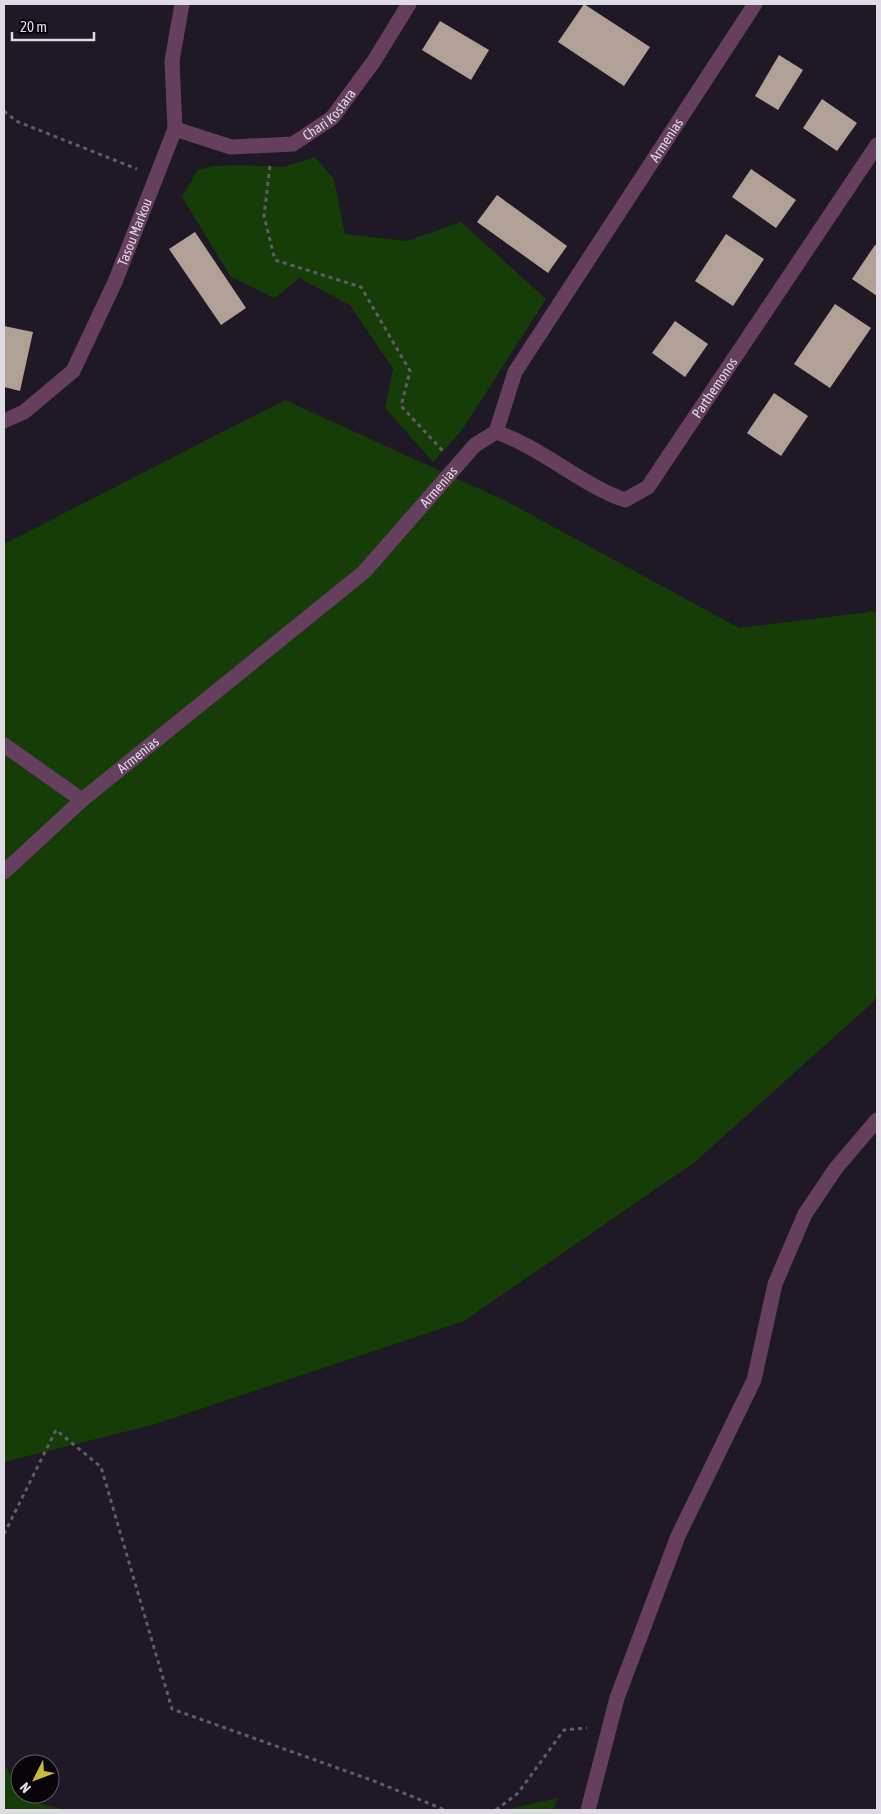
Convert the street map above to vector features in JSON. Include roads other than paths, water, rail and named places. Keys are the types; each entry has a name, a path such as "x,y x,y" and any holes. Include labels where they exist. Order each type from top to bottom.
{"street":[{"name":"Tasou Markou","path":"4,421 24,412 73,371 115,282 175,129 172,61 182,4"},
{"name":"Chari Kostara","path":"175,129 231,147 293,144 332,118 374,61 409,4"},
{"name":"Armenias","path":"4,872 82,800 364,572 476,444 496,432 515,372 755,4"},
{"name":"Parthemonos","path":"496,432 518,440 602,492 625,500 648,488 877,145"},
{"path":"4,745 82,800"},
{"path":"588,1810 617,1698 678,1536 754,1380 775,1284 802,1223 836,1168 877,1120"}]}
